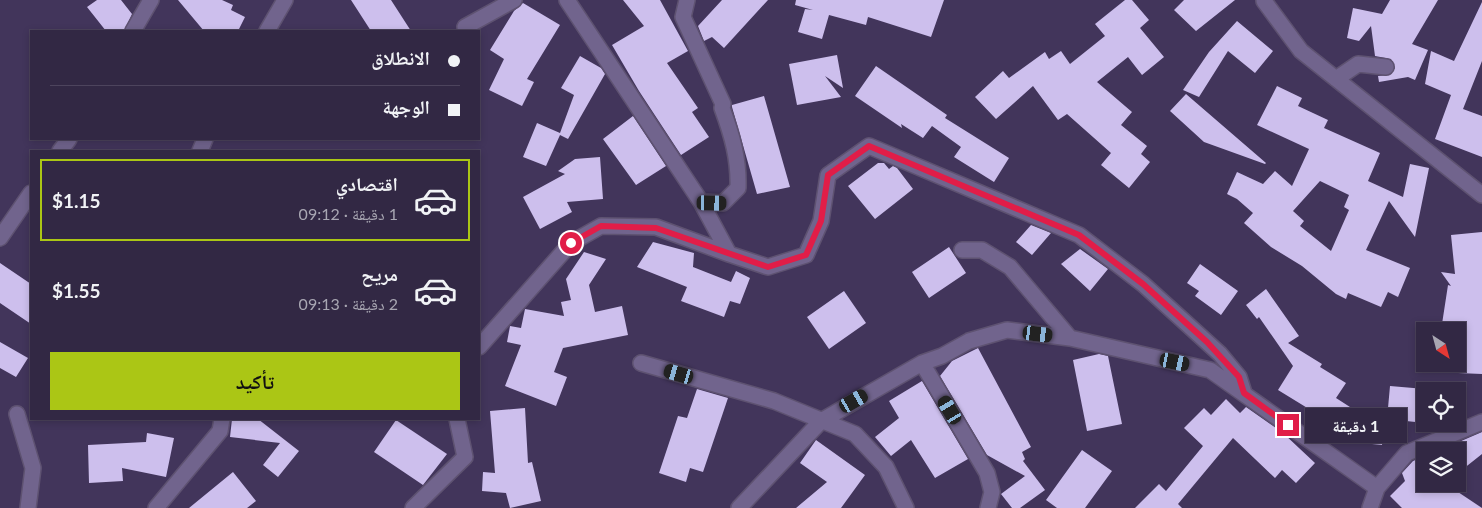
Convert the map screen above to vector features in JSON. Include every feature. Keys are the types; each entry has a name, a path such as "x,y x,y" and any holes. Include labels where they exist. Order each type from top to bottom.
{"street":[{"path":"134,30 151,0"},
{"path":"268,30 285,0"},
{"path":"465,27 514,0"},
{"path":"567,0 701,202 729,254"},
{"path":"687,0 683,17 723,104 722,108 735,144 738,175 738,188 723,203 701,202"},
{"path":"1264,0 1301,51 1482,195"},
{"path":"1336,79 1358,64 1386,67"},
{"path":"480,346 571,243 601,226 656,228 768,267 806,255 821,221 828,175 869,146 1079,235 1143,284 1220,354 1239,377 1244,393"},
{"path":"0,238 30,194"},
{"path":"962,250 982,250 1010,267 1070,338"},
{"path":"739,508 821,421 922,363 942,356 976,338 1007,330 1070,338 1210,370 1378,488"},
{"path":"641,363 774,401 856,434 886,467 906,508"},
{"path":"922,363 988,472 992,492 988,508"},
{"path":"17,414 33,468 28,508"},
{"path":"156,508 220,431 222,420"},
{"path":"413,508 465,457 457,420"},
{"path":"1370,508 1378,488 1407,454 1482,422"}],"building":[{"path":"97,0 121,0 132,14 124,30 105,30 87,7"},
{"path":"178,0 222,0 233,5 231,10 245,17 238,30 203,30"},
{"path":"351,0 391,0 410,30 370,30"},
{"path":"623,0 660,0 688,51 667,63 698,108 692,112 709,137 681,155 639,91 612,45 644,26"},
{"path":"722,0 768,0 724,48 712,37 704,41 698,26"},
{"path":"796,0 944,0 931,37 868,17 866,25 829,15 822,39 798,32 805,9 813,10 795,5"},
{"path":"1125,0 1132,0 1149,20 1140,28 1164,57 1142,75 1128,57 1097,82 1132,112 1121,125 1147,146 1141,154 1150,162 1129,188 1101,165 1111,153 1067,114 1058,120 1033,86 996,119 975,97 1003,71 1009,78 1045,52 1049,59 1061,51 1070,64 1105,36 1095,24"},
{"path":"1184,0 1235,0 1196,31 1174,10"},
{"path":"1390,0 1438,0 1412,44 1428,50 1415,80 1408,77 1379,82 1378,76 1390,75 1395,68 1391,59 1375,56 1371,26 1359,41 1347,38 1353,8 1382,14"},
{"path":"1482,2 1482,61 1463,109 1482,116 1482,157 1435,139 1451,95 1425,84 1431,51 1454,61"},
{"path":"523,3 560,25 527,79 534,82 522,106 489,90 504,59 490,50 514,11"},
{"path":"1237,21 1273,51 1255,73 1228,51 1199,97 1183,90 1209,52"},
{"path":"837,55 843,88 825,76 841,97 797,105 789,64"},
{"path":"580,56 601,68 605,74 568,139 560,135 546,166 523,157 537,123 560,133 574,95 561,88"},
{"path":"876,66 947,115 945,118 1009,158 994,182 954,157 961,147 932,126 923,138 901,124 902,128 855,96"},
{"path":"1277,86 1302,98 1298,106 1328,120 1324,128 1380,153 1368,181 1403,197 1410,164 1429,168 1415,237 1389,201 1366,250 1410,268 1398,297 1388,292 1381,307 1348,293 1346,299 1336,294 1302,266 1271,247 1244,223 1253,213 1237,199 1227,194 1237,172 1263,184 1275,171 1292,186 1309,149 1257,125","holes":["1320,181 1349,195 1344,207 1349,210 1331,251 1300,226 1304,221 1293,211"]},
{"path":"1186,94 1266,163 1204,142 1170,111"},
{"path":"764,96 790,187 757,194 732,105"},
{"path":"633,116 666,166 636,185 603,139"},
{"path":"600,157 603,199 567,202 572,212 540,229 523,197 565,174 558,171 575,159"},
{"path":"878,163 884,163 889,169 893,166 897,168 913,189 875,219 848,186"},
{"path":"1031,225 1051,233 1032,255 1016,242"},
{"path":"1482,232 1482,374 1458,373 1466,372 1466,322 1442,322 1448,285 1451,286 1441,272 1455,274 1451,235"},
{"path":"653,242 694,253 693,267 731,282 736,271 750,278 740,304 730,301 724,317 681,301 687,287 637,267"},
{"path":"949,247 966,273 929,298 912,272"},
{"path":"1080,249 1108,269 1090,291 1061,264"},
{"path":"584,252 606,259 589,285 595,312 622,306 628,335 563,348 554,372 567,377 556,406 505,386 521,345 507,342 510,326 521,328 525,309 564,316 561,302 571,300 566,279"},
{"path":"0,263 30,283 30,323 0,303"},
{"path":"1200,264 1238,291 1221,315 1195,296 1199,291 1187,283"},
{"path":"1266,289 1299,336 1288,343 1322,364 1320,367 1346,383 1336,398 1350,407 1343,419 1384,423 1382,445 1352,442 1353,436 1278,390 1293,366 1259,317 1257,319 1246,305"},
{"path":"844,291 866,323 829,349 807,317"},
{"path":"0,342 28,358 16,377 0,368"},
{"path":"978,348 1031,447 1022,452 1025,459 1023,461 1045,490 1020,508 1012,508 1001,494 1025,476 987,455 940,376 952,361"},
{"path":"1099,354 1108,356 1122,424 1087,431 1073,360"},
{"path":"922,381 968,459 935,478 911,440 891,456 875,437 899,418 889,401"},
{"path":"1390,386 1416,388 1416,422 1387,419"},
{"path":"697,389 728,398 703,472 690,468 686,482 659,473 678,416 687,418"},
{"path":"1226,399 1240,413 1246,407 1283,433 1315,463 1296,483 1282,470 1275,478 1233,438 1178,504 1182,508 1135,508 1159,484 1166,491 1203,446 1184,428 1204,408 1211,415"},
{"path":"525,408 528,463 532,462 541,501 510,508 506,493 482,491 483,472 495,473 490,411"},
{"path":"232,420 259,420 299,451 278,477 263,465 280,443 230,437"},
{"path":"396,420 447,454 423,485 374,452"},
{"path":"1482,432 1482,454 1466,467 1466,442 1459,442"},
{"path":"147,433 174,438 166,477 122,468 123,481 89,483 88,445 146,442"},
{"path":"816,440 865,475 841,508 796,508 827,482 800,463"},
{"path":"1082,450 1112,471 1085,508 1057,508 1046,500"},
{"path":"1416,460 1416,492 1458,492 1482,508 1402,508 1390,496 1405,481 1402,473"},
{"path":"233,472 256,501 247,508 189,508"}],"route":[{"path":"571,243 601,226 656,228 768,267 806,255 821,221 828,175 869,146 1079,235 1143,284 1207,342 1239,377 1244,393 1288,425"}]}
